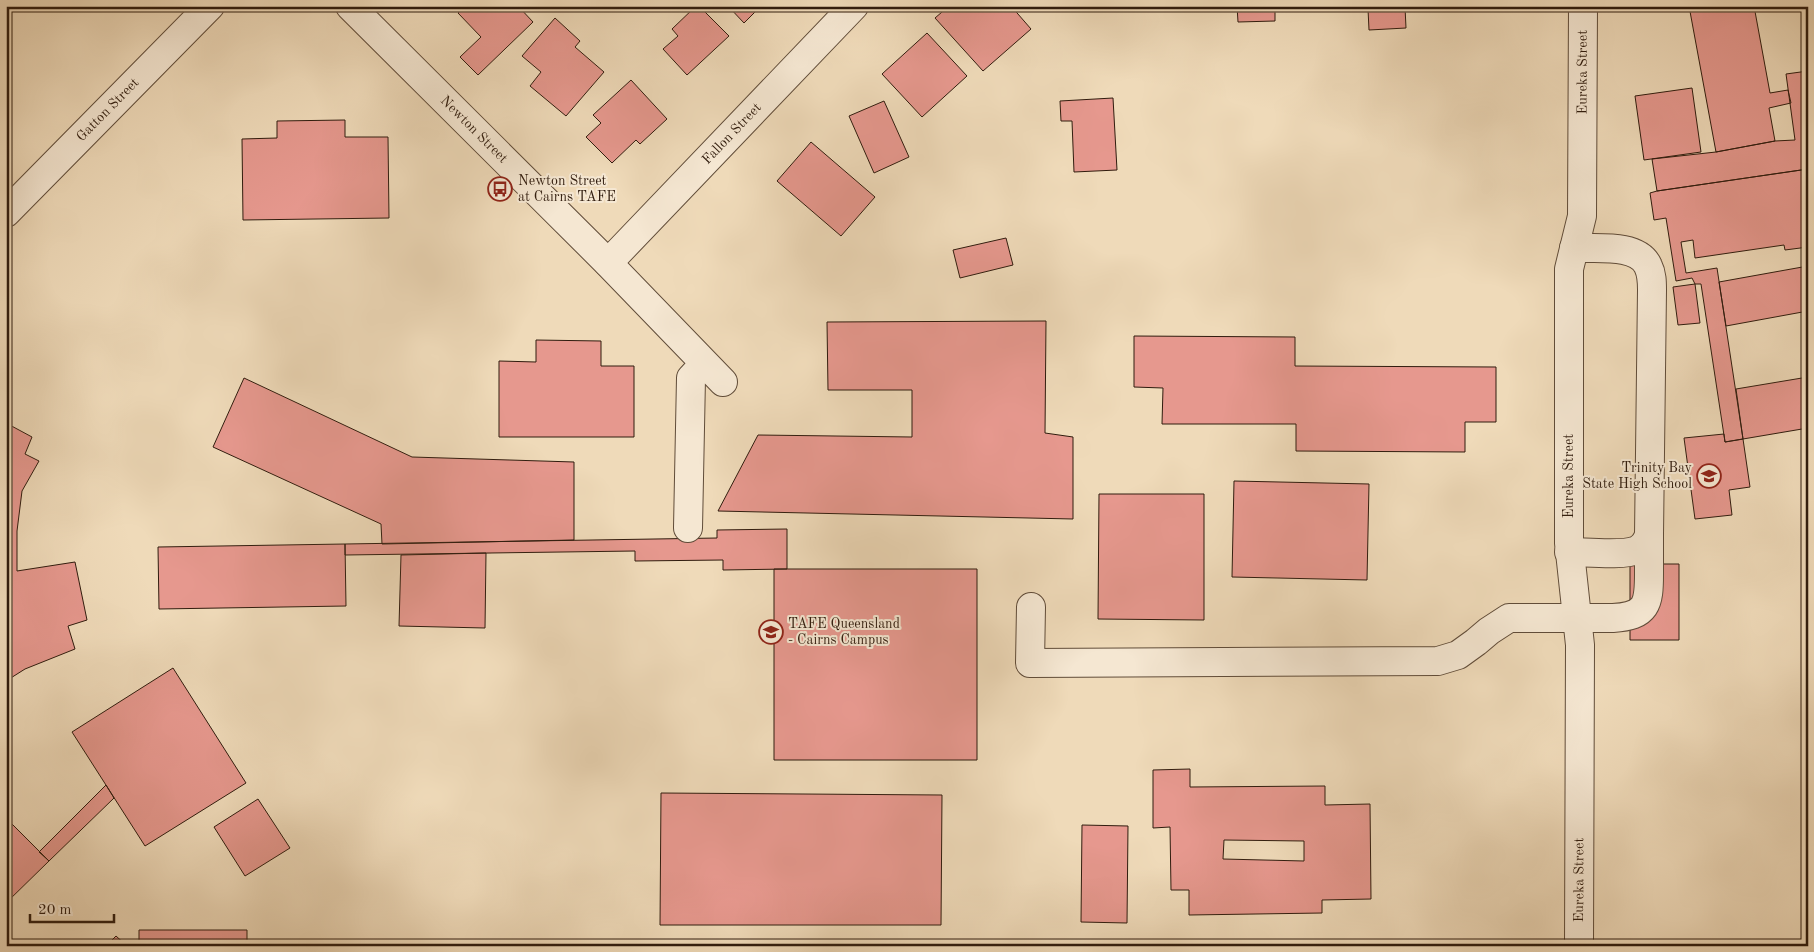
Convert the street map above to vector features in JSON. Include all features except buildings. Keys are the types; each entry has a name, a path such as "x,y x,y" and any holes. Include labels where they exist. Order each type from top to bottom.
{"street":[{"name":"Gatton Street","path":"6,213 210,6"},
{"name":"Newton Street","path":"350,6 608,263 714,373 690,378 688,528"},
{"name":"Fallon Street","path":"608,263 854,6"},
{"name":"Eureka Street","path":"1579,946 1580,645 1569,552 1569,269 1582,216 1583,6"},
{"path":"1031,607 1030,662 1432,662 1458,655 1509,618 1625,618 1636,614 1645,606 1649,595 1652,290 1649,268 1645,261 1630,251 1574,248"},
{"path":"1569,552 1626,552 1637,549 1646,542 1649,535"}],"place":[{"name":"Newton Street at Cairns TAFE","path":"500,189"},
{"name":"Trinity Bay State High School","path":"1709,476"},
{"name":"TAFE Queensland - Cairns Campus","path":"771,632"}]}
